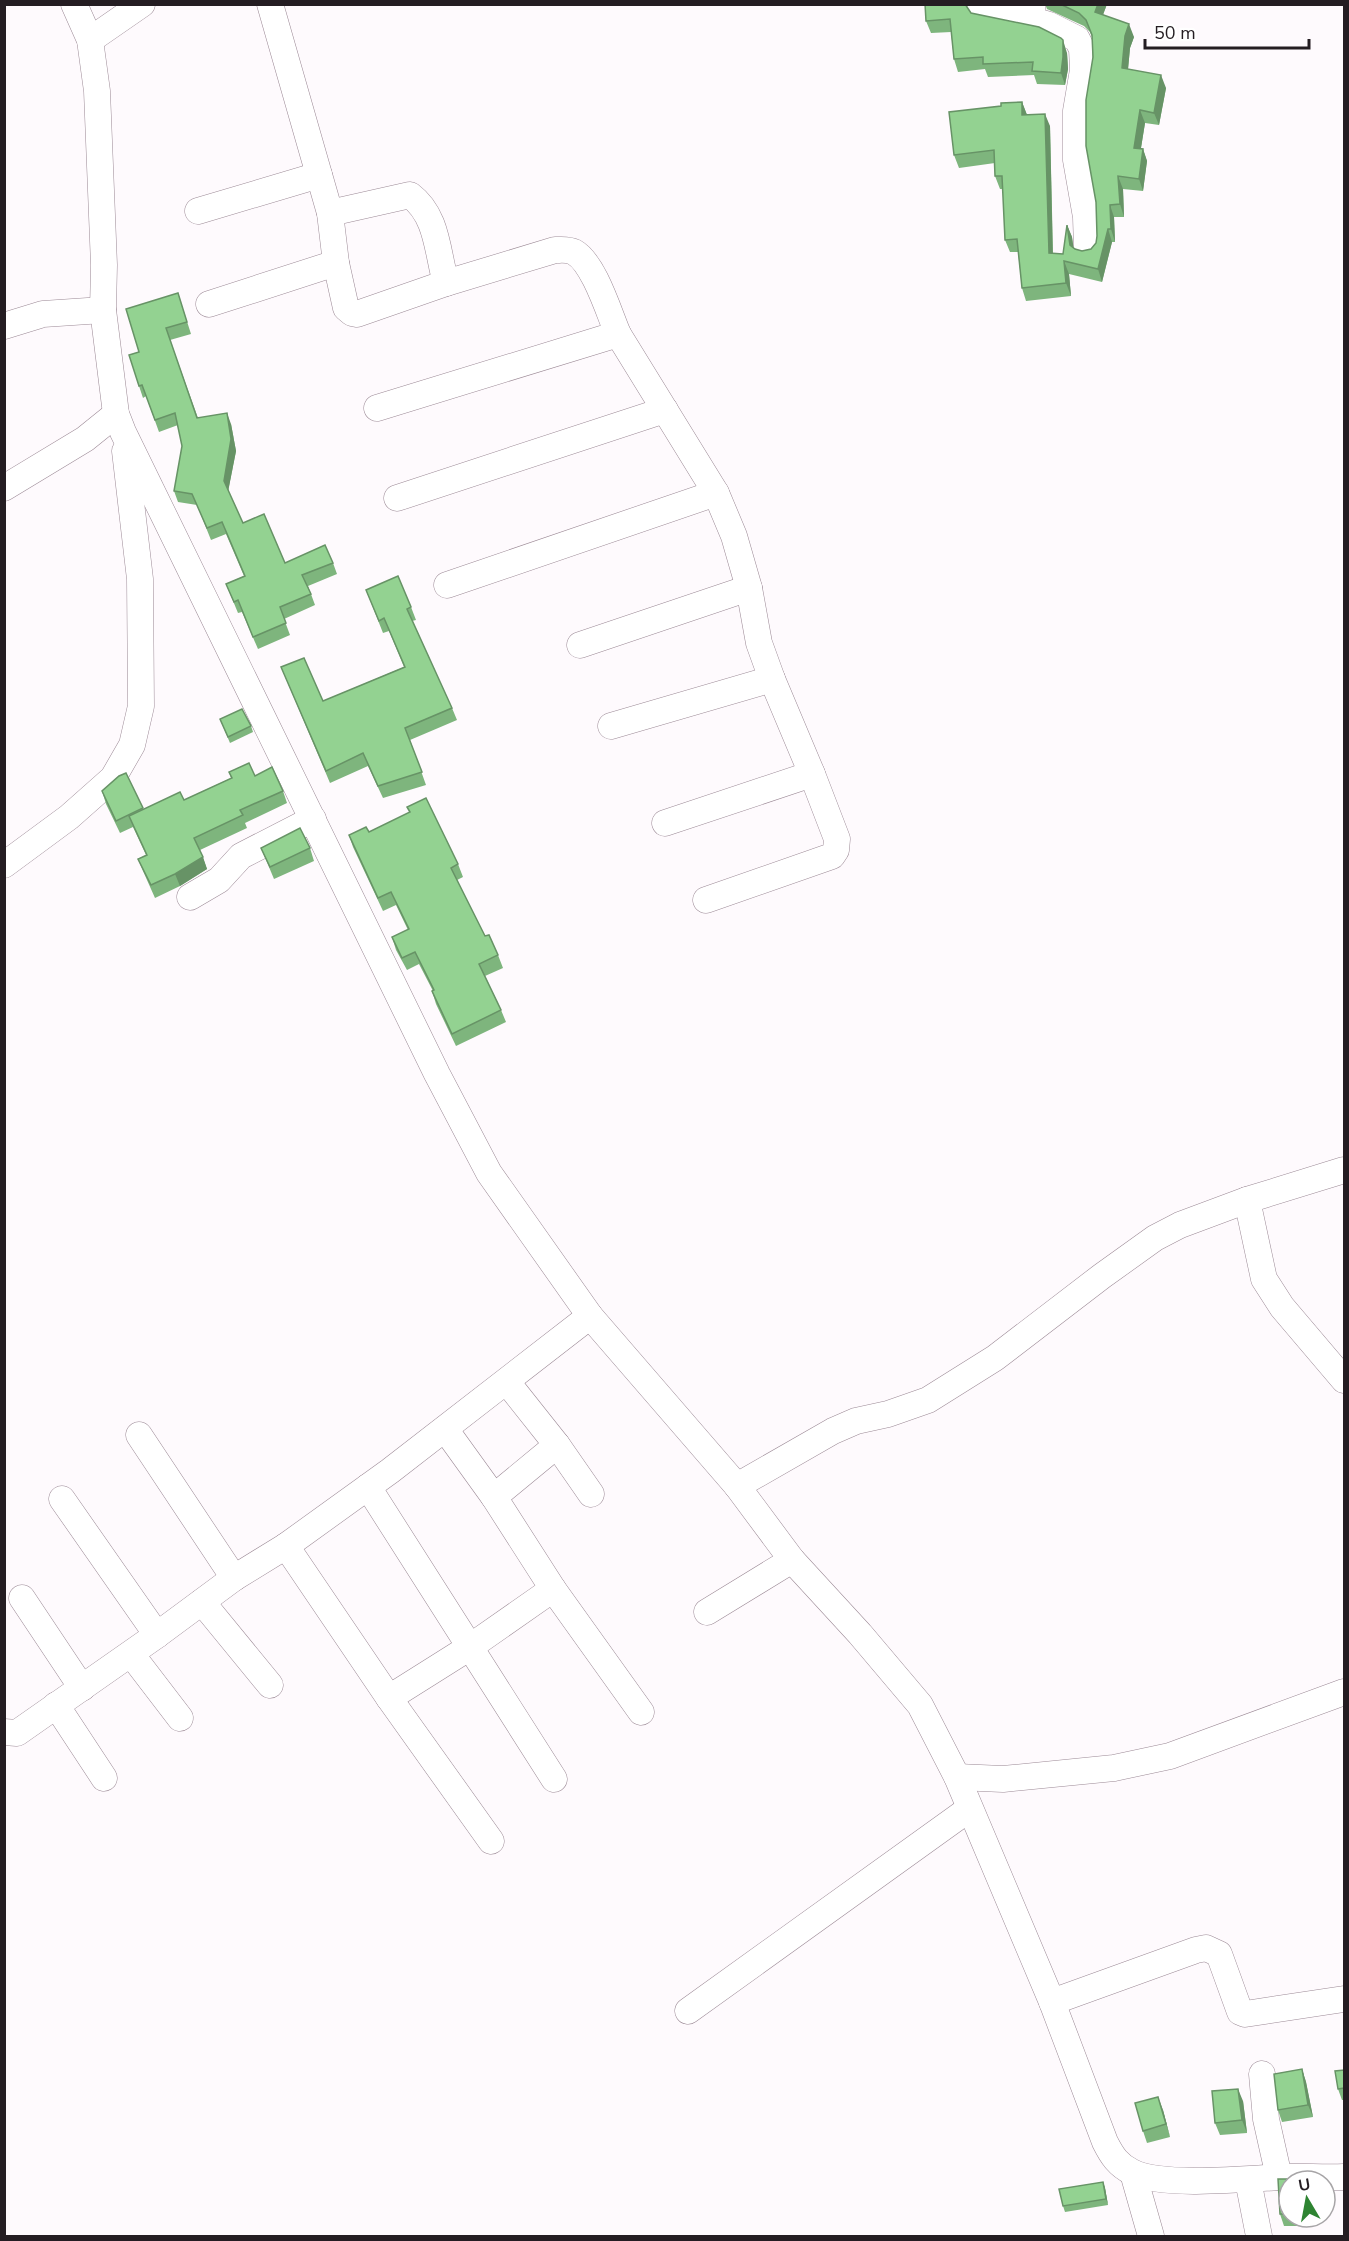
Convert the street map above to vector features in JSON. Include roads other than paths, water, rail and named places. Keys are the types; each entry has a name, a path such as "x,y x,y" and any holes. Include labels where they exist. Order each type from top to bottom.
{"street":[{"path":"4,865 69,817 113,778 132,745 141,706 140,579 103,310 104,265 98,91 90,40 74,4"},
{"path":"90,40 142,4"},
{"path":"270,4 330,213 336,263 346,308 357,314 483,271 565,249 575,252 590,268 618,334 716,493 734,536 749,588 759,643 837,839 836,850 832,856 706,900"},
{"path":"980,4 984,13 1032,12 1049,25 1077,39 1082,49 1083,70 1076,111 1076,160 1086,216 1088,249"},
{"path":"198,211 320,175"},
{"path":"330,213 411,195 422,203 431,219 446,283"},
{"path":"209,304 336,263"},
{"path":"4,326 42,314 103,310"},
{"path":"377,408 618,334"},
{"path":"397,498 665,410"},
{"path":"4,488 85,439 120,423"},
{"path":"120,423 437,1074 489,1173 590,1316 737,1486 792,1560 860,1634 920,1705 957,1777 1052,2002 1114,2161 1133,2174 1160,2179 1248,2180 1277,2177"},
{"path":"447,585 716,493"},
{"path":"580,645 749,588"},
{"path":"611,726 772,680"},
{"path":"665,823 812,774"},
{"path":"190,897 219,880 241,856 313,819"},
{"path":"737,1486 833,1431 856,1421 888,1414 928,1400 995,1358 1155,1238 1180,1225 1247,1200 1344,1170"},
{"path":"1247,1200 1264,1279 1282,1307 1344,1380"},
{"path":"4,1732 17,1733 131,1654 234,1578 286,1546 445,1429 590,1316"},
{"path":"507,1382 557,1445 591,1494"},
{"path":"445,1429 494,1497 553,1589 641,1712"},
{"path":"139,1435 234,1578"},
{"path":"494,1497 557,1445"},
{"path":"368,1487 554,1779"},
{"path":"62,1499 157,1635"},
{"path":"286,1546 389,1698 491,1841"},
{"path":"707,1612 792,1560"},
{"path":"389,1698 470,1647 553,1589"},
{"path":"22,1598 82,1688"},
{"path":"202,1602 270,1685"},
{"path":"131,1654 180,1718"},
{"path":"957,1777 1003,1779 1114,1768 1170,1756 1344,1692"},
{"path":"56,1706 104,1778"},
{"path":"688,2011 969,1809"},
{"path":"1052,2002 1206,1948 1219,1954 1240,2012 1245,2014 1344,1999"},
{"path":"1262,2074 1266,2119 1277,2169"},
{"path":"1133,2174 1151,2236"},
{"path":"1248,2180 1259,2236"}]}
